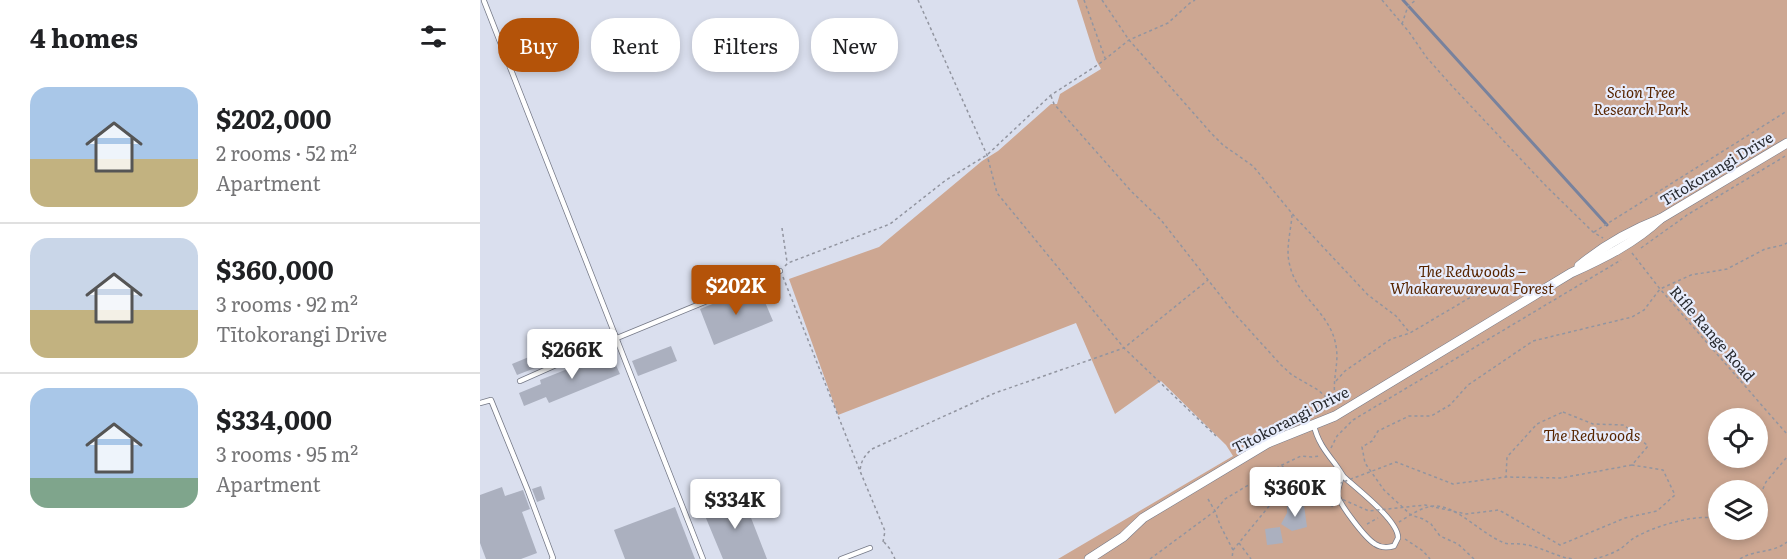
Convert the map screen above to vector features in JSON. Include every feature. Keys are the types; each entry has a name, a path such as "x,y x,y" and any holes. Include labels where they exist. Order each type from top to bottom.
{"street":[{"name":"Tītokorangi Drive","path":"1089,559 1123,537 1143,518 1268,443 1338,414 1571,273 1590,257 1637,228 1660,219 1787,143"}],"lane":[{"path":"484,1 703,559"},
{"path":"520,381 617,338 780,271"},
{"path":"480,403 491,400 528,491 552,559"},
{"path":"1314,425 1315,432 1326,453 1342,475 1363,491 1398,530 1399,536 1394,546 1383,547 1371,541 1359,527 1337,496 1342,475"},
{"path":"841,559 870,548"}],"path":[{"path":"918,0 987,155 997,193 1124,348 1216,435"},
{"path":"1084,0 1105,60"},
{"path":"1102,0 1129,40 1211,133 1223,145 1253,166 1293,214 1368,295 1396,316 1410,333"},
{"path":"895,559 883,542 885,531 780,271 788,263 890,224 946,180 987,155 1051,95 1105,60 1129,40 1168,23 1195,0"},
{"path":"1382,0 1427,58 1546,186 1593,232 1611,241"},
{"path":"1402,24 1408,6 1416,0"},
{"path":"1051,95 1054,104 1132,192 1161,220 1234,313 1281,365 1292,375 1318,390 1338,414"},
{"path":"1593,232 1787,111"},
{"path":"1641,248 1687,215 1787,155"},
{"path":"1293,214 1288,254 1290,268 1300,286 1332,330 1337,347 1333,390 1338,414"},
{"path":"782,228 788,263"},
{"path":"1473,559 1458,544 1440,536 1431,524 1411,515 1384,490 1365,463 1362,447 1372,441 1378,431 1409,416 1431,416 1450,405 1468,385 1533,341 1632,317 1644,310 1660,289 1691,275 1728,269 1765,249 1787,243"},
{"name":"Rifle Range Road","path":"1326,453 1343,428 1353,420 1632,253 1660,289 1787,434"},
{"path":"860,471 865,454 872,449 994,393 1124,348 1208,280"},
{"path":"1335,381 1345,371 1391,339 1410,333 1488,287"},
{"path":"1506,477 1507,457 1537,424 1563,412 1593,424 1624,425 1648,446 1632,465"},
{"path":"1150,559 1215,511 1225,499 1301,456 1312,457 1326,453"},
{"path":"1768,480 1787,456"},
{"path":"1320,504 1322,499 1323,494 1324,489 1320,487 1317,491 1320,494 1321,490 1396,462 1453,484 1506,477 1561,478 1632,465 1663,470 1675,495 1657,511 1625,518 1560,545 1499,510 1467,514 1425,505 1369,511 1321,490"},
{"path":"1282,465 1320,504"},
{"path":"1306,490 1323,494"},
{"path":"1208,499 1233,550"},
{"path":"1232,559 1233,550 1238,542 1270,505 1280,500 1330,505 1340,510"},
{"path":"1394,525 1411,515 1436,506 1453,512 1504,544 1522,543 1547,550 1560,557 1573,559"},
{"path":"1359,527 1384,515"},
{"path":"1594,559 1618,550 1634,538 1655,528 1708,516"},
{"path":"1399,536 1423,551 1430,559"},
{"path":"1238,542 1251,559"},
{"path":"1740,559 1748,554 1777,549 1787,542"}],"green space":[{"name":"The Redwoods – Whakarewarewa Forest","path":"1077,0 1787,0 1787,559 1058,559 1233,456 1226,445 1161,381 1115,414 1076,323 838,415 789,279 879,247 982,161 998,151 1051,104 1057,104 1060,94 1101,69"}],"building":[{"path":"759,288 773,321 714,345 700,309 725,299 726,302"},
{"path":"671,346 677,361 638,376 632,361"},
{"path":"610,352 620,374 549,403 546,397 524,406 519,393 541,384 540,380"},
{"path":"536,354 540,366 517,375 512,364"},
{"path":"541,486 545,499 537,502 532,489"},
{"path":"502,487 505,496 523,490 530,509 522,512 537,553 521,559 486,559 480,543 480,495"},
{"path":"741,492 767,559 723,559 703,511"},
{"path":"1287,505 1304,505 1307,527 1292,531 1281,524 1287,513"},
{"path":"675,507 695,559 625,559 614,530"},
{"path":"1280,527 1283,543 1267,545 1265,529"}],"waterway":[{"path":"1403,0 1607,225"}],"park label":[{"name":"Scion Tree Research Park","path":"1641,100"},
{"name":"The Redwoods","path":"1592,434"}]}
